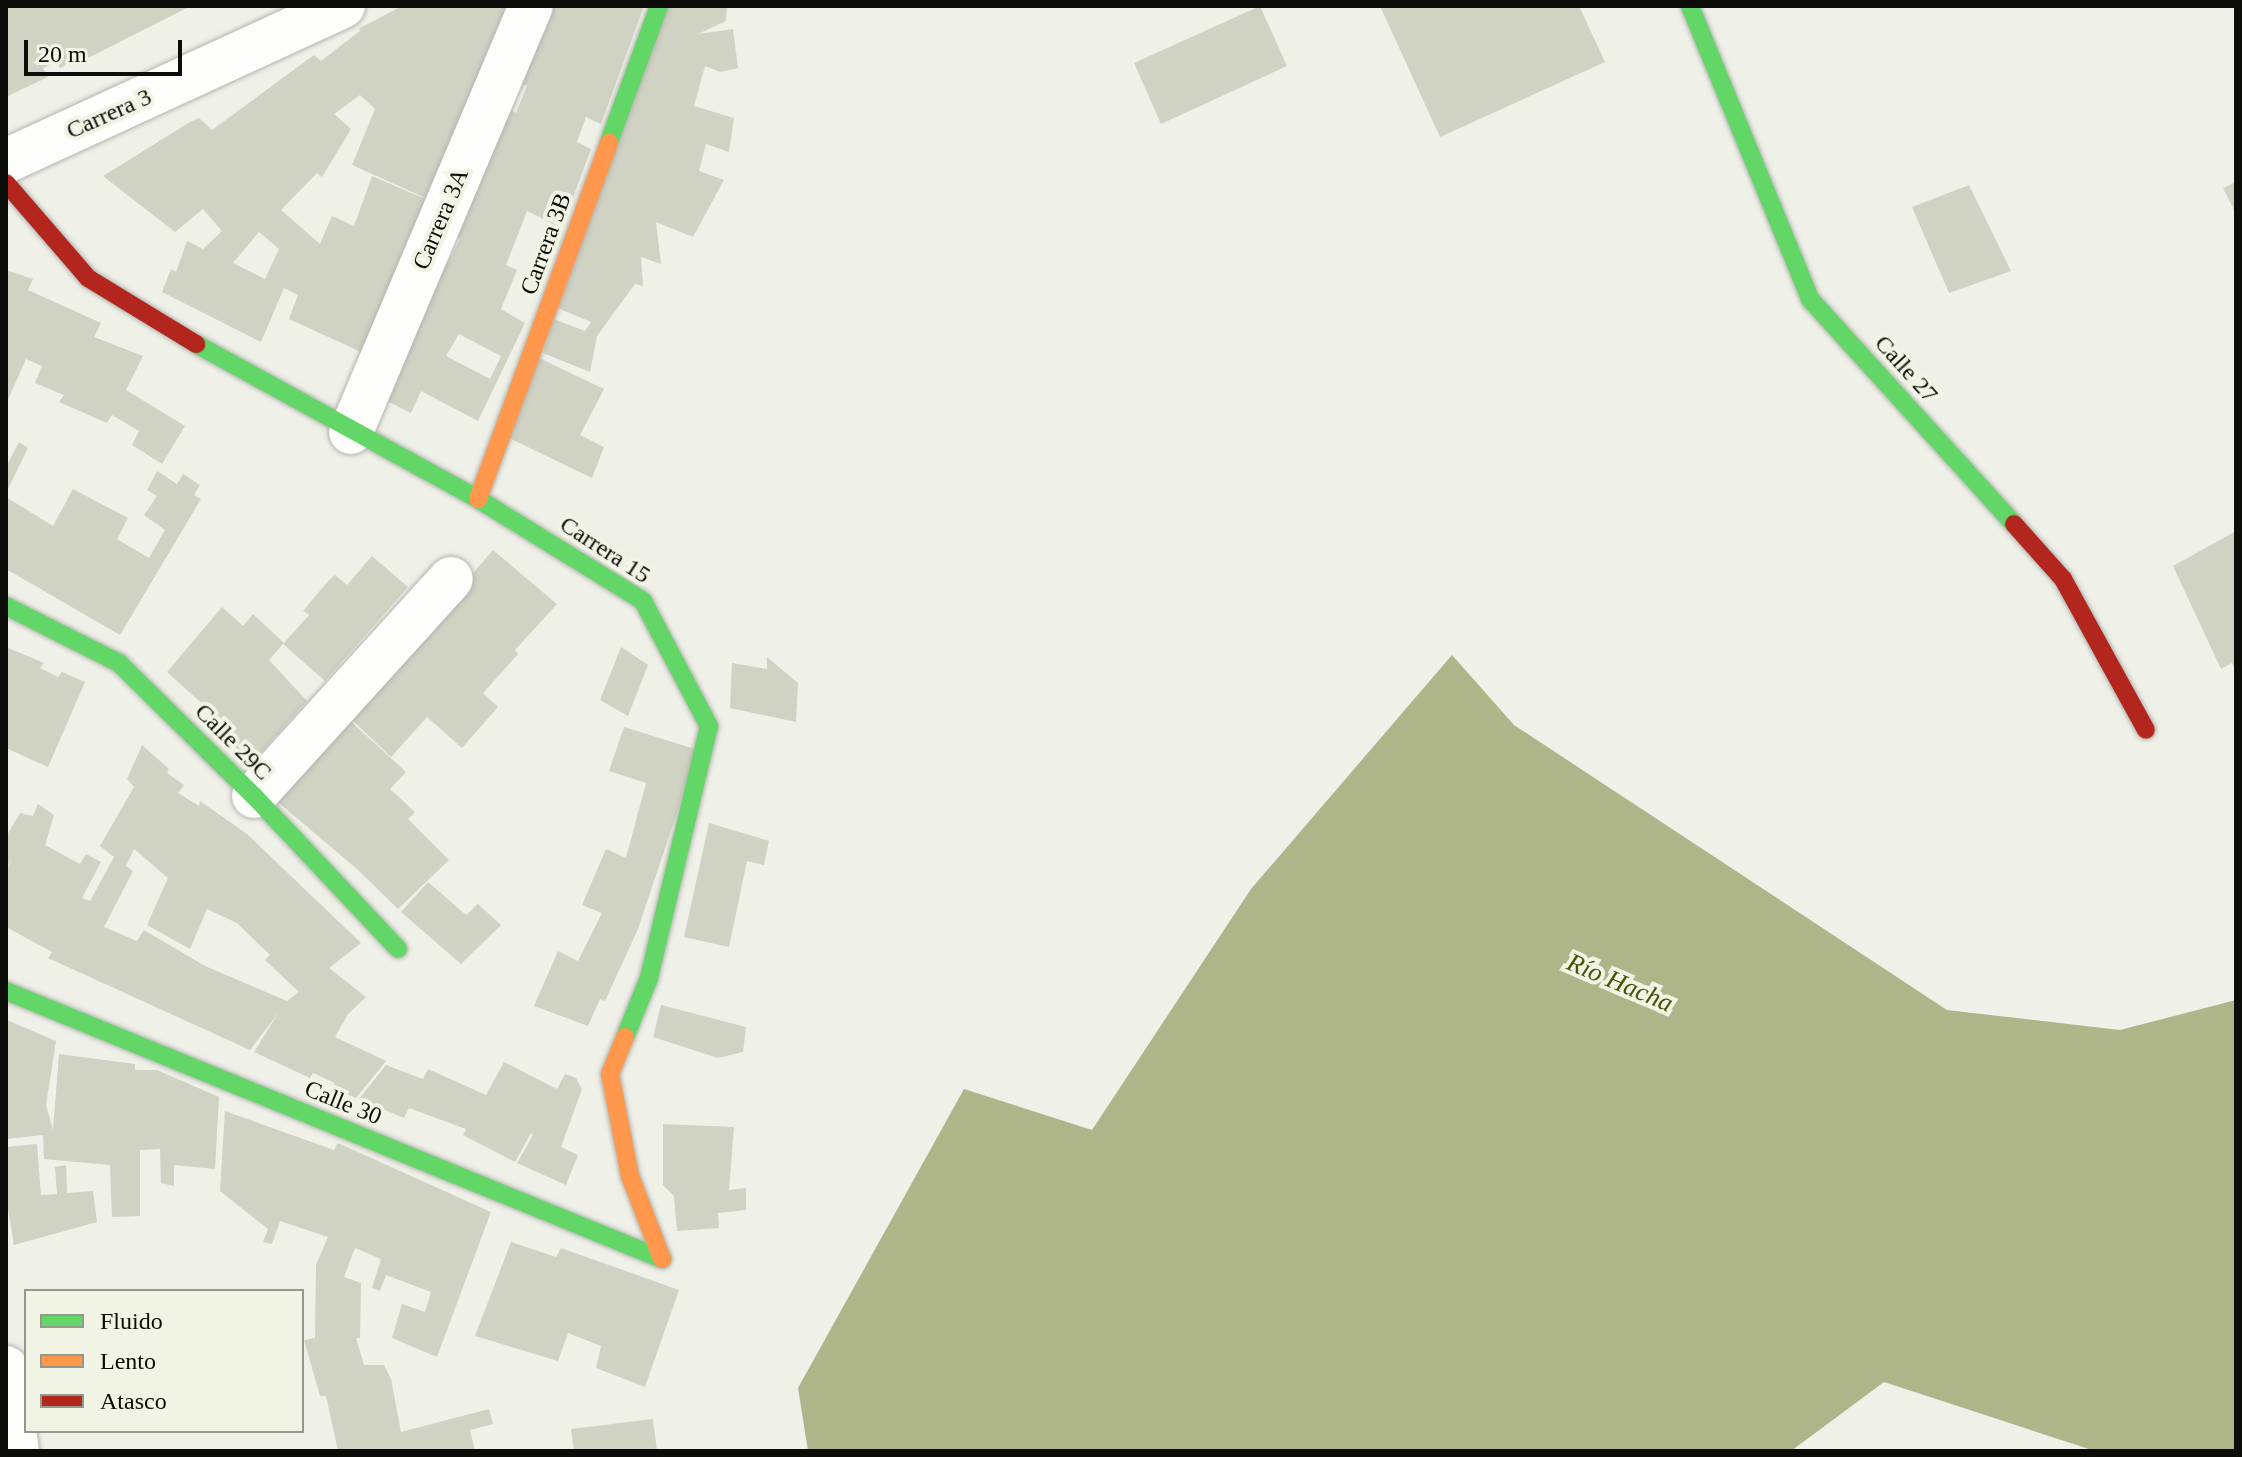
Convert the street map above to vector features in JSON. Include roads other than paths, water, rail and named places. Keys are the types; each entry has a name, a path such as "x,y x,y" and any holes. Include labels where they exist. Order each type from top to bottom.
{"street":[{"name":"Carrera 3A","path":"351,432 531,6"},
{"name":"Carrera 3B","path":"478,499 659,6"},
{"name":"Calle 27","path":"1690,6 1810,299 2063,579 2146,730"},
{"name":"Carrera 3","path":"6,161 322,11"},
{"name":"Carrera 15","path":"6,183 88,278 208,352 478,499 643,601 709,726 649,978 610,1074 630,1176 662,1259"},
{"path":"254,796 451,579"},
{"name":"Calle 29C","path":"6,606 119,663 254,796 398,949"},
{"name":"Calle 30","path":"6,991 662,1259"},
{"path":"6,1368 12,1432"}],"water":[{"name":"Río Hacha","path":"1452,655 1514,725 1947,1010 2120,1030 2236,1000 2236,1451 2095,1451 1884,1382 1791,1451 808,1451 798,1388 964,1089 1092,1130 1251,889"}]}
